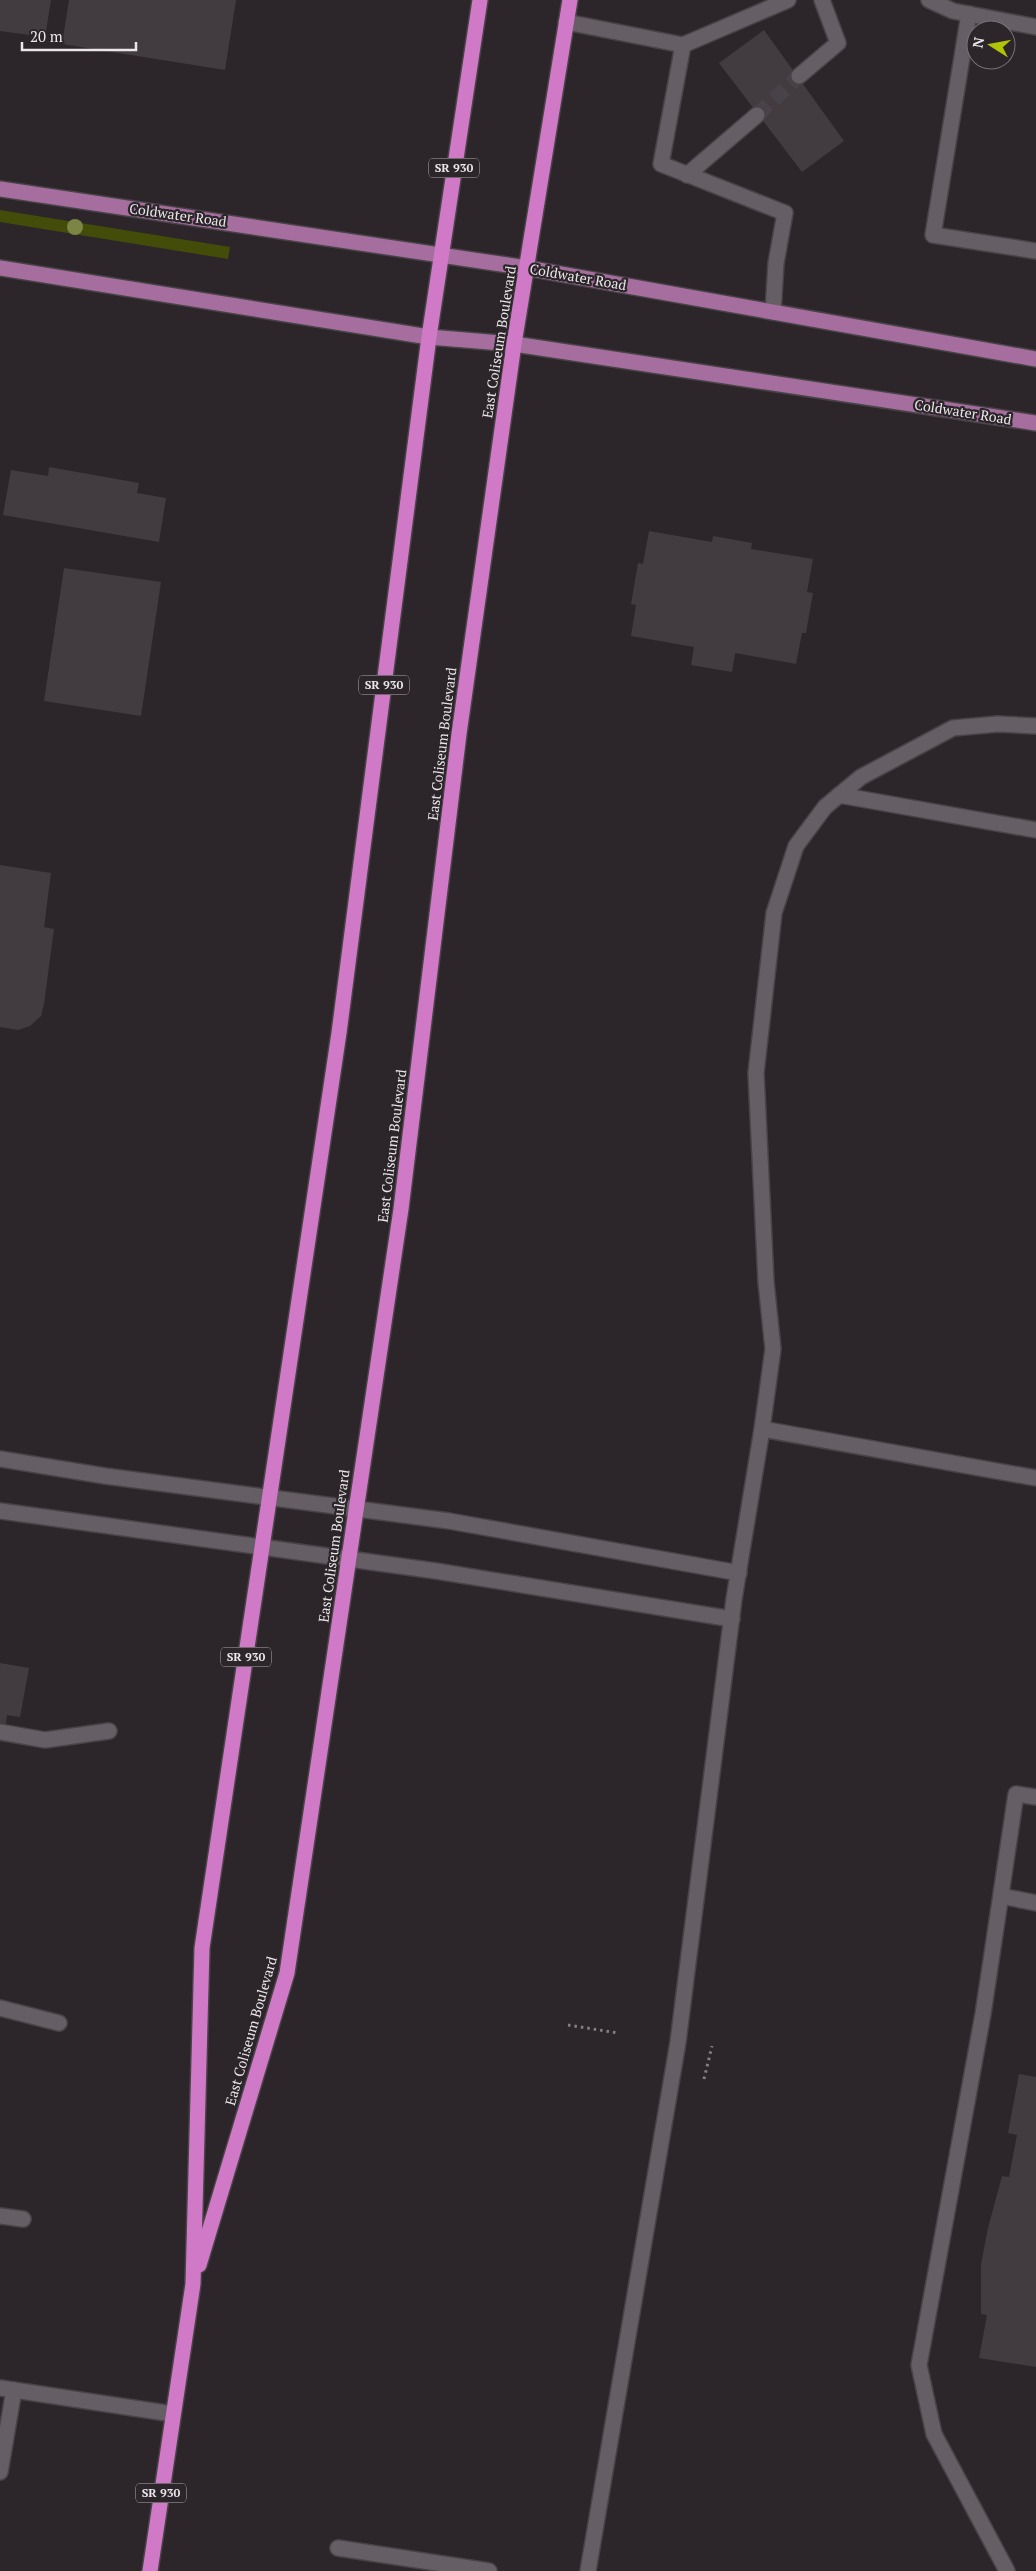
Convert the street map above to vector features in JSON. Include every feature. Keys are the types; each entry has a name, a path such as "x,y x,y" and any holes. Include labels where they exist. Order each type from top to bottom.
{"highway":[{"name":"East Coliseum Boulevard","path":"194,2284 202,1948 339,1033 429,336 480,0"},
{"name":"East Coliseum Boulevard","path":"150,2571 194,2284 287,1973 401,1208 459,734 514,344 570,0"}],"main road":[{"name":"Coldwater Road","path":"0,189 442,254 1036,359"},
{"name":"Coldwater Road","path":"0,268 429,336 514,344 1036,423"}],"lane":[{"path":"566,22 683,45 788,0"},
{"path":"799,76 838,43 822,0"},
{"path":"929,0 953,11 1036,27"},
{"path":"969,14 933,236 1036,251"},
{"path":"683,45 661,164 785,214 776,263 773,312"},
{"path":"687,175 757,115"},
{"path":"588,2571 678,2042 732,1619 773,1349 765,1273 756,1073 774,913 796,846 825,807 861,777 953,728 998,724 1036,726"},
{"path":"839,795 1036,830"},
{"path":"762,1429 1036,1478"},
{"path":"0,1459 105,1476 449,1521 739,1573"},
{"path":"0,1511 436,1571 732,1619"},
{"path":"0,1732 45,1740 109,1731"},
{"path":"1007,2571 934,2434 919,2365 983,2014 1016,1794 1036,1797"},
{"path":"1001,1896 1036,1903"},
{"path":"0,2008 59,2023"},
{"path":"0,2216 23,2219"},
{"path":"0,2472 7,2389 173,2414"},
{"path":"338,2548 489,2571"}],"path":[{"path":"568,2025 618,2033"},
{"path":"704,2079 712,2046"}],"green space":[{"path":"0,210 230,247 228,259 0,222"}],"building":[{"path":"0,0 51,0 45,37 0,31"},
{"path":"69,0 236,0 225,70 62,44"},
{"path":"764,30 844,141 802,172 719,63"},
{"path":"49,467 139,483 137,493 166,498 159,542 3,515 11,470 48,476"},
{"path":"649,531 712,542 713,536 752,543 751,549 813,559 807,592 813,593 806,633 802,633 796,664 735,653 732,672 691,665 694,647 631,636 636,605 631,604 638,563 643,564"},
{"path":"64,568 161,582 141,716 44,701"},
{"path":"0,865 51,873 44,927 54,929 44,1004 41,1016 30,1026 18,1030 0,1027"},
{"path":"0,1663 29,1668 20,1717 7,1715 6,1724 0,1723"},
{"path":"1019,2074 1036,2077 1036,2367 979,2358 987,2315 981,2314 981,2264 988,2228 1002,2176 1009,2177 1017,2135 1008,2133"}],"tunnel":[{"path":"757,115 799,76"}]}
